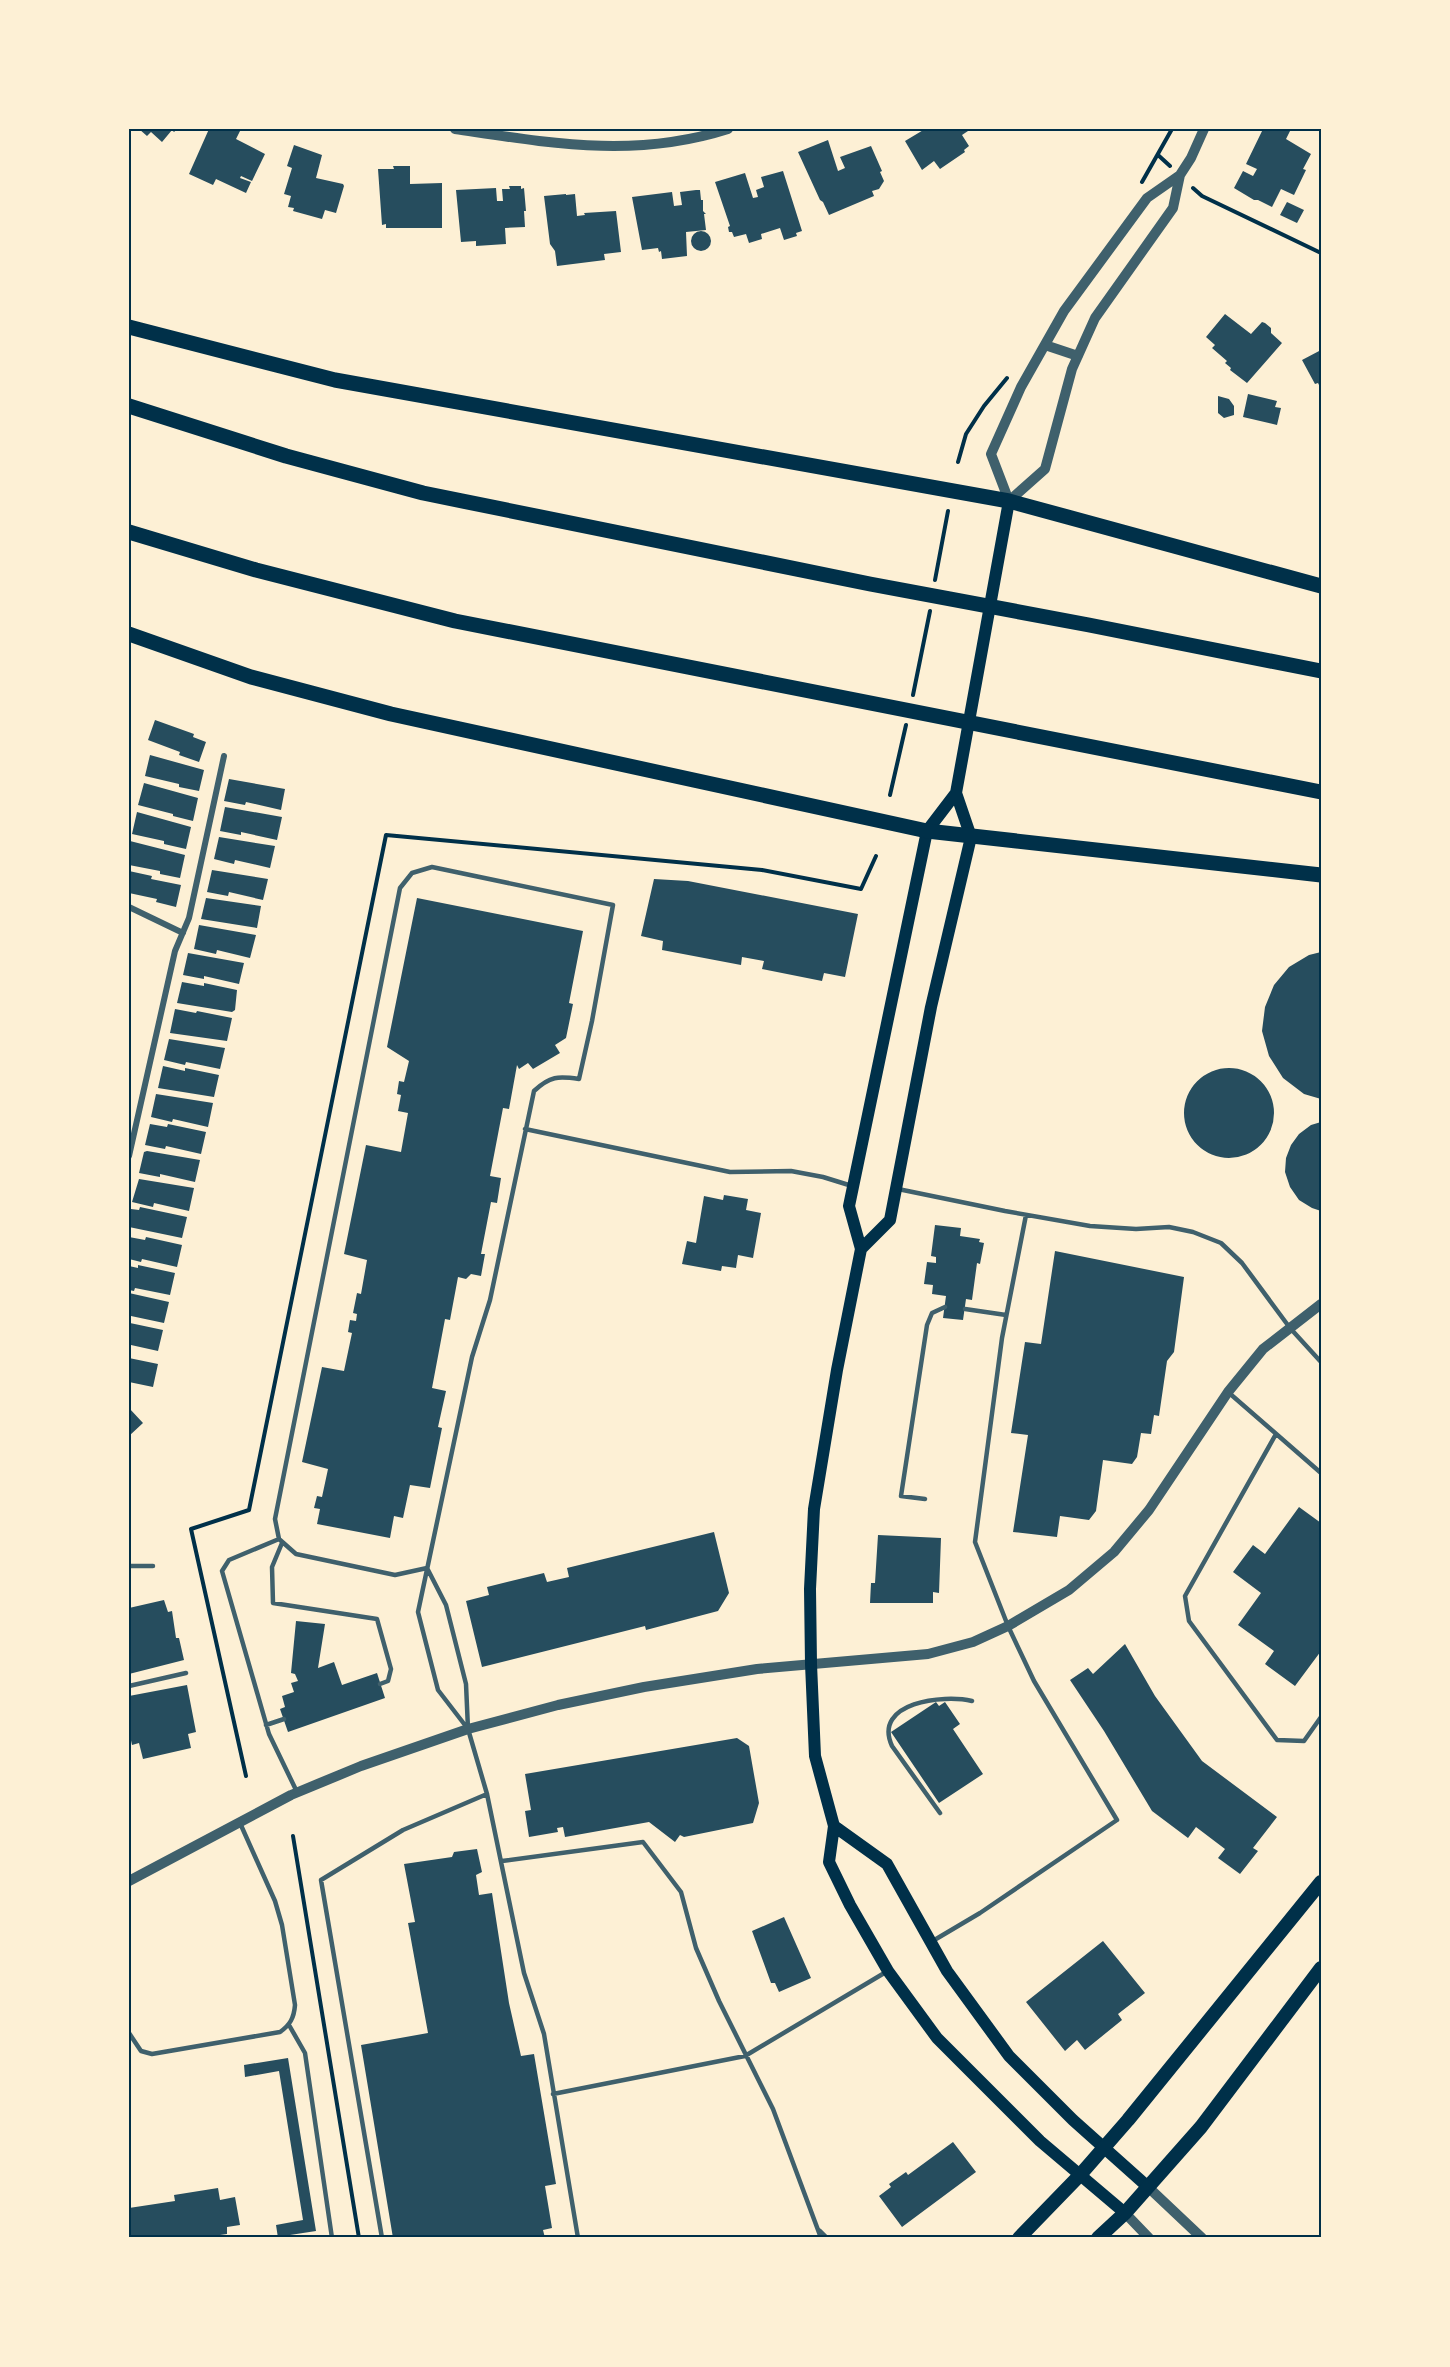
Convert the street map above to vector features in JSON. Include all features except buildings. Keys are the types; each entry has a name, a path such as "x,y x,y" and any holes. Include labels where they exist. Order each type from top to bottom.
{"highway":[{"path":"129,327 335,380 1009,501 1321,586"},
{"path":"129,406 286,456 423,493 870,584 1321,671"},
{"path":"129,532 256,570 455,621 1321,792"},
{"path":"129,634 251,677 391,714 927,831 1321,875"}],"main road":[{"path":"1009,501 956,793 927,831 852,1186 849,1206 861,1249 837,1370 814,1509 810,1589 815,1756 834,1826 830,1862 850,1905 888,1971 937,2038 969,2072 1040,2140 1125,2213"},
{"path":"861,1249 890,1220 931,1006 971,837 956,793"},
{"path":"834,1826 887,1864 929,1944 1009,2056 1148,2187"},
{"path":"1019,2238 1104,2148 1321,1882"},
{"path":"1098,2238 1125,2213 1201,2127 1321,1968"}],"street":[{"path":"455,129 583,147 631,147 670,143 728,129"},
{"path":"1180,175 1147,198 1064,311 1021,387 991,454 1009,501 1045,470 1078,356 1095,318 1173,208 1180,175 1191,158 1204,129"},
{"path":"1045,345 1078,356"},
{"path":"129,1156 175,951 189,918 224,756"},
{"path":"129,907 183,933"},
{"path":"129,1881 298,1793 361,1766 468,1729 644,1687 757,1669 928,1654 973,1642 1008,1626 1069,1590 1114,1552 1149,1510 1228,1392 1263,1349 1321,1304"},
{"path":"1148,2187 1202,2238"},
{"path":"1125,2213 1149,2238"}],"lane":[{"path":"380,1684 388,1681 391,1669 377,1619 273,1603 272,1567 280,1541 275,1519 400,888 412,873 432,867 613,905 592,1022 579,1079 561,1076 545,1080 534,1091 490,1300 472,1357 418,1612 438,1690 468,1729"},
{"path":"525,1129 730,1172 791,1171 823,1177 852,1186"},
{"path":"895,1188 1090,1226 1136,1229 1169,1227 1193,1232 1221,1243 1242,1263 1290,1328 1321,1362"},
{"path":"929,1944 980,1913 1117,1820 1034,1681 1008,1626 975,1542 1006,1315 1026,1215"},
{"path":"925,1499 901,1496 927,1325 932,1313 945,1307"},
{"path":"965,1309 1006,1315"},
{"path":"1228,1392 1321,1473"},
{"path":"1276,1434 1185,1596 1189,1621 1277,1740 1304,1741 1321,1717"},
{"path":"280,1541 296,1554 395,1575 427,1568"},
{"path":"280,1541 229,1560 222,1571 266,1725 298,1793"},
{"path":"129,1566 153,1566"},
{"path":"427,1568 446,1605 466,1684 468,1729 487,1794 524,1973 544,2034 578,2238"},
{"path":"129,1686 186,1673"},
{"path":"940,1813 892,1746 888,1738 889,1721 906,1708 925,1702 944,1698 963,1698 972,1701"},
{"path":"266,1725 284,1719"},
{"path":"382,2238 321,1880 403,1830 487,1794"},
{"path":"129,2033 141,2051 152,2054 280,2032 289,2025 296,2006 282,1925 274,1901 239,1822"},
{"path":"502,1861 644,1842 681,1892 696,1948 719,2001 773,2109 821,2238"},
{"path":"553,2094 746,2056 888,1971"},
{"path":"289,2025 305,2053 332,2238"},
{"path":"820,2231 827,2238"}],"path":[{"path":"1202,196 1321,253"},
{"path":"935,581 948,511"},
{"path":"913,696 931,604"},
{"path":"890,795 908,718"},
{"path":"246,1776 191,1529 249,1510 386,835 762,870 861,889 876,856"},
{"path":"293,1836 359,2238"}]}
